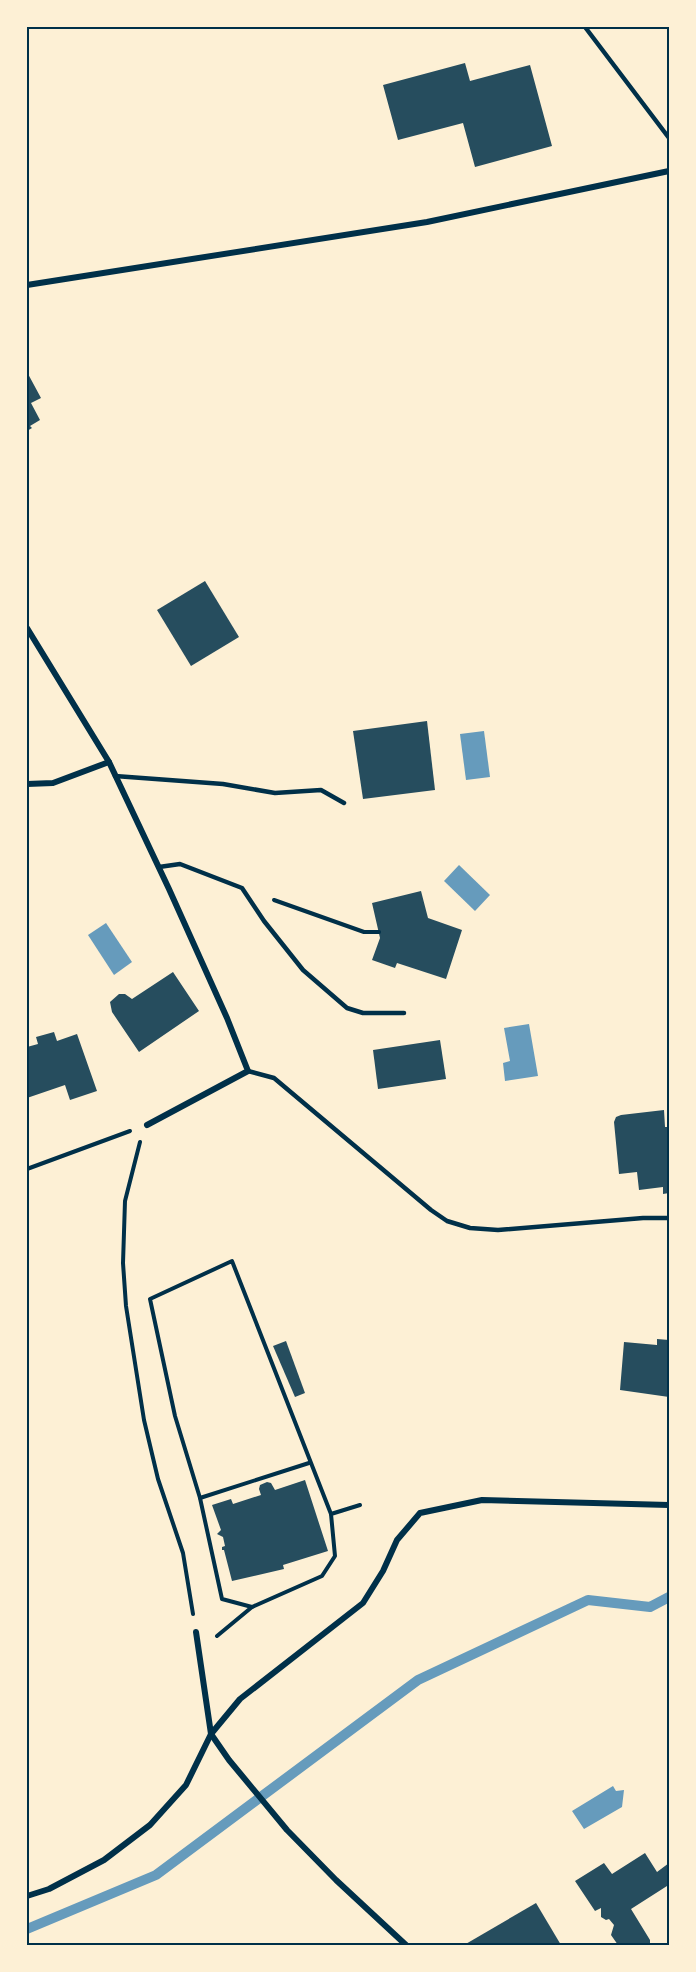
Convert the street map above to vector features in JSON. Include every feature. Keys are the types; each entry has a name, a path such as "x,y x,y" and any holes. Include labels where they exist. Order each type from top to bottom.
{"street":[{"path":"27,285 427,222 669,171"},
{"path":"27,628 109,762 227,1018 248,1071 147,1125"},
{"path":"27,784 53,783 109,762"},
{"path":"27,1896 49,1889 104,1860 150,1825 186,1785 211,1734 240,1699 363,1603 383,1571 397,1540 420,1513 482,1500 669,1505"},
{"path":"196,1632 211,1734 229,1760 287,1830 336,1880 406,1945"}],"lane":[{"path":"585,27 669,138"},
{"path":"115,776 223,784 275,793 321,790 344,802"},
{"path":"159,867 180,864 242,888 264,921 303,970 347,1008 363,1014 404,1013"},
{"path":"248,1071 274,1078 447,1221 470,1228 498,1230 643,1218 669,1218"}],"path":[{"path":"242,888 364,932 379,932"},
{"path":"27,1169 147,1125"},
{"path":"147,1125 136,1155 126,1201 123,1263 126,1306 144,1420 158,1479 183,1553 196,1632"},
{"path":"199,1651 252,1607 321,1576 335,1556 331,1514 231,1262 150,1299 175,1416 200,1498 222,1599 252,1607"},
{"path":"200,1498 309,1463"},
{"path":"331,1514 360,1505"}],"water":[{"path":"484,731 490,777 466,780 460,734"},
{"path":"459,865 490,895 475,911 444,881"},
{"path":"106,923 132,962 114,975 88,935"},
{"path":"529,1024 538,1076 505,1081 503,1063 510,1061 504,1028"},
{"path":"613,1786 616,1791 624,1790 622,1807 584,1829 572,1811"}],"building":[{"path":"465,63 470,81 530,65 552,146 475,167 463,123 398,140 383,85"},
{"path":"27,372 41,398 31,403 40,420 30,426 32,428 27,431"},
{"path":"205,581 239,637 191,666 157,610"},
{"path":"427,721 435,790 363,799 353,731"},
{"path":"421,891 428,918 462,930 446,979 397,963 395,968 372,960 380,938 372,903"},
{"path":"173,972 199,1011 139,1052 112,1012 110,1002 119,994 125,994 132,999"},
{"path":"54,1032 57,1041 77,1034 97,1091 70,1100 65,1085 27,1098 27,1047 38,1044 36,1037"},
{"path":"440,1040 446,1079 378,1089 373,1050"},
{"path":"664,1110 665,1127 669,1127 669,1193 663,1194 663,1187 639,1190 637,1172 619,1174 614,1122 616,1117 621,1115"},
{"path":"657,1339 669,1340 669,1397 620,1390 624,1342 657,1345"},
{"path":"286,1341 305,1393 295,1397 273,1346"},
{"path":"305,1480 328,1551 283,1565 284,1569 232,1581 224,1550 222,1550 225,1546 223,1537 217,1534 221,1530 212,1505 231,1499 233,1504 261,1495 260,1485 267,1482 271,1483 275,1490"},
{"path":"645,1853 657,1872 669,1863 669,1889 667,1886 631,1909 650,1940 650,1945 618,1945 611,1935 614,1925 609,1919 601,1917 601,1908 595,1911 575,1881 604,1863 612,1874"},
{"path":"536,1903 561,1945 464,1945"}],"waterway":[{"path":"27,1929 156,1875 418,1680 588,1600 650,1607 669,1597"}]}
